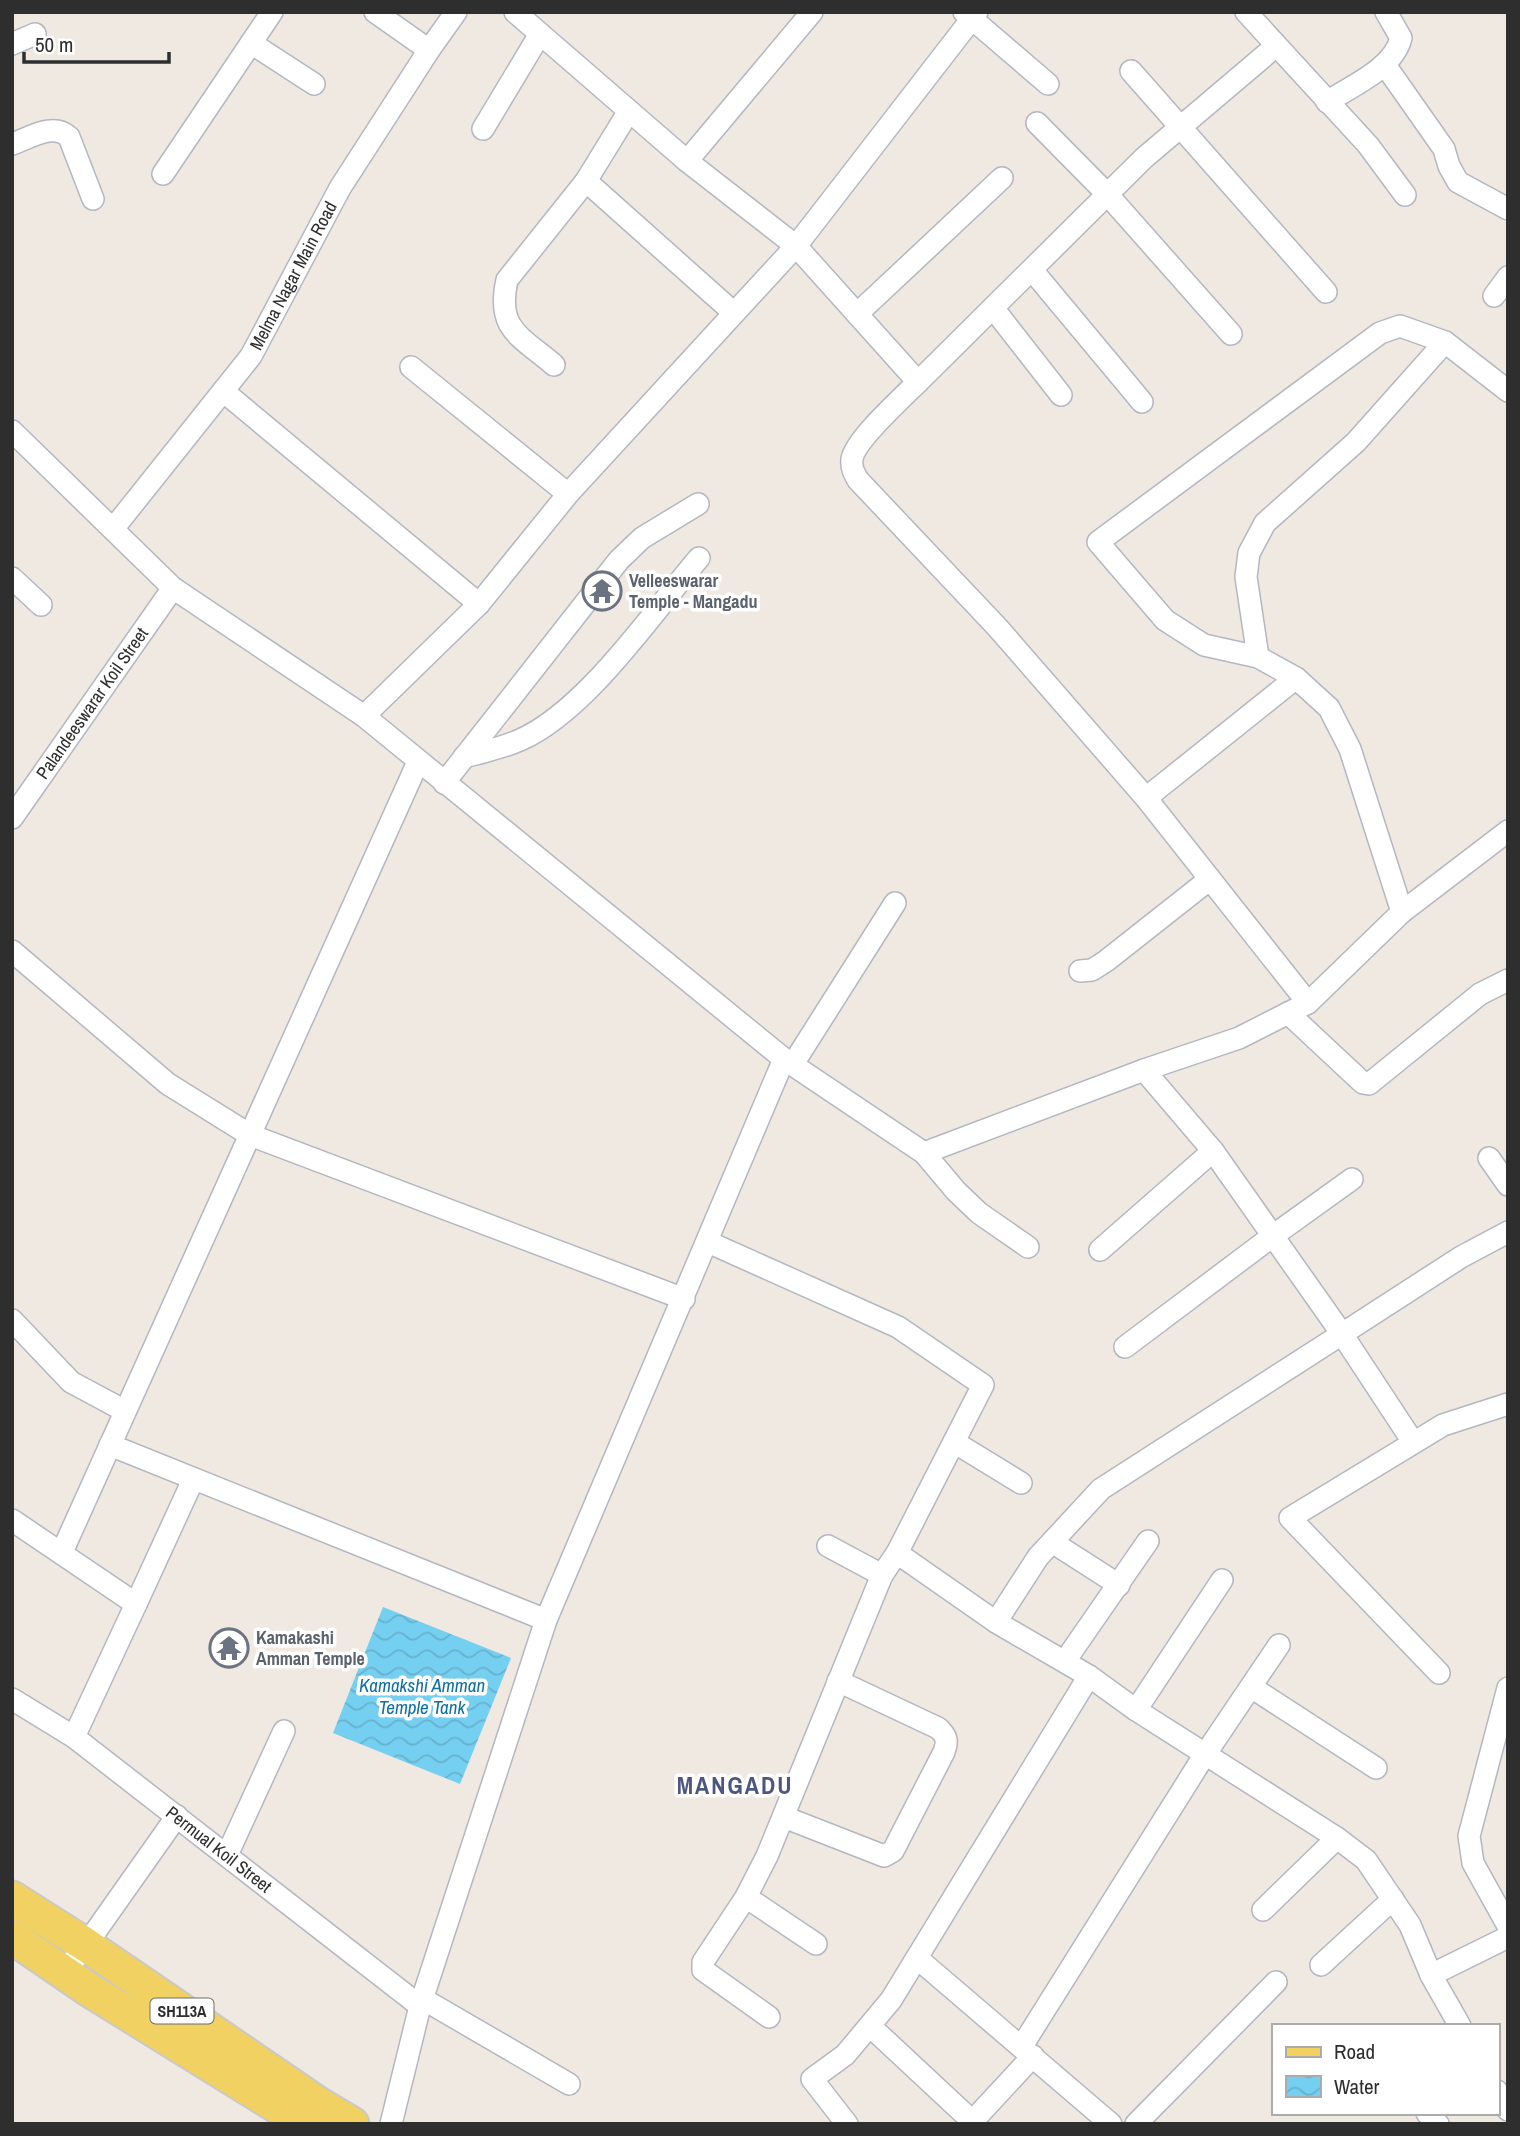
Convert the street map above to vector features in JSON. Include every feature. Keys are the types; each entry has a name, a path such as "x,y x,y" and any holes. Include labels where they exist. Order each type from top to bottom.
{"main road":[{"name":"SH113A","path":"12,1898 352,2124"},
{"name":"SH113A","path":"12,1937 306,2124"}],"street":[{"path":"163,174 272,12"},
{"path":"375,12 429,50"},
{"name":"Melma Nagar Main Road","path":"113,529 251,356 340,188 456,12"},
{"path":"515,12 687,162 796,246 918,382"},
{"path":"687,162 812,12"},
{"path":"1247,12 1368,145 1405,195"},
{"path":"1328,102 1384,65 1398,49 1401,38 1385,12"},
{"path":"364,716 479,604 568,494 796,246 971,14 1048,84"},
{"path":"12,44 35,34"},
{"path":"483,129 540,34"},
{"path":"251,43 314,84"},
{"path":"1276,46 1144,158 1107,194 859,443 852,456 851,468 858,480 998,628 1146,798 1308,1003"},
{"path":"1384,65 1444,149 1458,182 1508,209"},
{"path":"1131,71 1326,292"},
{"path":"554,365 512,329 505,316 503,299 508,280 586,181 629,111"},
{"path":"1037,123 1107,194 1231,334"},
{"path":"12,144 51,130 64,133 69,137 93,199"},
{"path":"858,314 1002,178"},
{"path":"586,181 733,313"},
{"path":"1032,270 1142,402"},
{"path":"1494,296 1508,277"},
{"path":"993,308 1061,395"},
{"path":"1402,912 1350,750 1329,708 1296,678 1258,657 1204,645 1165,620 1098,542 1380,333 1400,326 1445,342 1508,391"},
{"path":"1258,657 1246,577 1249,553 1265,523 1356,442 1445,342"},
{"path":"411,367 568,494"},
{"path":"223,391 479,604"},
{"path":"12,430 173,587 364,716 789,1061 925,1153 956,1191 979,1213 1028,1247"},
{"path":"444,783 619,560 642,538 698,504"},
{"path":"464,757 522,739 582,695 699,558"},
{"path":"12,578 41,605"},
{"name":"Palandeeswarar Koil Street","path":"12,818 173,587"},
{"path":"1146,798 1296,678"},
{"path":"61,1552 418,762"},
{"path":"925,1153 1144,1070 1239,1038 1308,1003 1402,912 1508,831"},
{"path":"1080,971 1092,970 1106,961 1210,879"},
{"path":"391,2124 421,2002 546,1620 708,1242 789,1061 895,902"},
{"path":"12,951 168,1084 250,1135 684,1299"},
{"path":"1288,1013 1363,1083 1369,1084 1480,994 1508,980"},
{"path":"1144,1070 1213,1151 1274,1235 1413,1442"},
{"path":"1100,1250 1213,1151"},
{"path":"1489,1158 1508,1185"},
{"path":"1125,1347 1352,1179"},
{"path":"996,1622 1038,1558 1101,1489 1461,1256 1508,1232"},
{"path":"708,1242 898,1327 984,1385 897,1553 882,1575 784,1817 746,1897 703,1962 703,1970 769,2017"},
{"path":"12,1320 71,1382 125,1411"},
{"path":"1439,1673 1290,1518 1443,1425 1508,1404"},
{"path":"954,1441 1021,1483"},
{"path":"110,1445 546,1620"},
{"path":"74,1737 193,1480"},
{"path":"12,1520 136,1604"},
{"path":"1065,1661 1148,1541"},
{"path":"1052,1542 1119,1584"},
{"path":"828,1546 882,1575"},
{"path":"897,1553 996,1622 1089,1676 1136,1710 1366,1860 1410,1924 1431,1975 1459,2024"},
{"path":"1136,1710 1222,1580"},
{"path":"870,2026 971,2122 1027,2051 1205,1754 1279,1645"},
{"path":"846,2124 812,2080 845,2055 891,2000 1089,1676"},
{"path":"784,1817 884,1856 893,1851 944,1752 947,1742 945,1733 938,1728 838,1681"},
{"path":"1251,1687 1376,1768"},
{"path":"1508,1688 1469,1836 1473,1863 1508,1926"},
{"name":"Permual Koil Street","path":"12,1699 74,1737 421,2002 569,2084"},
{"path":"227,1855 284,1731"},
{"path":"64,1972 177,1816"},
{"path":"1263,1910 1336,1838"},
{"path":"746,1897 816,1944"},
{"path":"1321,1965 1393,1899"},
{"path":"1431,1975 1508,1937"},
{"path":"917,1958 1107,2123"},
{"path":"1136,2124 1276,1982"},
{"path":"1494,2124 1508,2111 1499,2095"}],"water":[{"name":"Kamakshi Amman Temple Tank","path":"383,1607 511,1658 460,1784 333,1733"}],"place":[{"name":"Velleeswarar Temple - Mangadu","path":"602,591"},
{"name":"Kamakashi Amman Temple","path":"229,1648"}],"district":[{"name":"MANGADU","path":"735,1786"}]}
